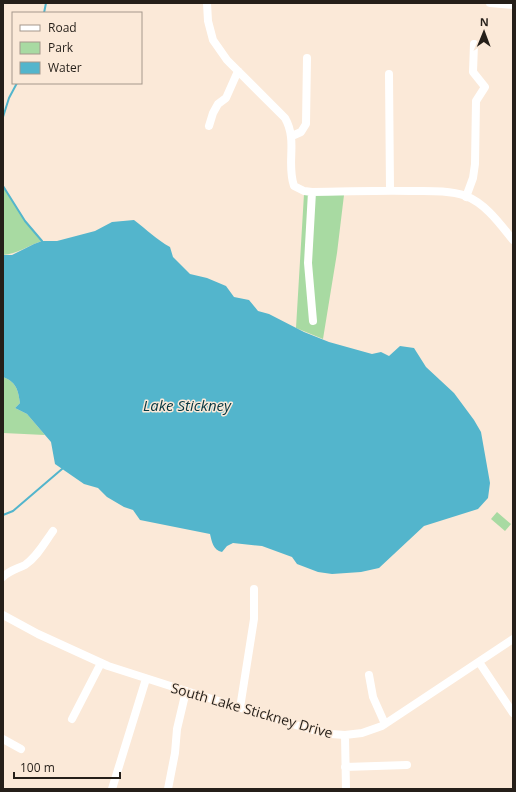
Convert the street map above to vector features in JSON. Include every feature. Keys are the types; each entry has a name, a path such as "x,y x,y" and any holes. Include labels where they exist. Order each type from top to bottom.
{"street":[{"path":"207,3 208,21 213,40 227,60 285,118 290,127 292,136 292,179 294,186 304,191 312,192 390,190 451,193 466,197 484,208 513,240"},
{"path":"490,3 513,4"},
{"path":"466,197 473,178 476,101 485,88 473,72 474,44"},
{"path":"292,136 301,132 306,124 307,58"},
{"path":"209,126 218,104 226,98 238,72"},
{"path":"389,74 390,190"},
{"path":"312,192 308,264 313,321"},
{"path":"3,577 9,571 26,564 53,531"},
{"path":"240,708 254,619 254,589"},
{"name":"South Lake Stickney Drive","path":"3,615 38,634 101,663 146,679 309,729 331,734 345,735 373,730 385,724 513,639"},
{"path":"479,662 513,713"},
{"path":"72,719 101,663"},
{"path":"369,675 373,697 385,724"},
{"path":"112,789 146,679"},
{"path":"168,789 177,729 186,692"},
{"path":"345,735 346,789"},
{"path":"3,739 21,749"},
{"path":"345,767 406,765"}],"green space":[{"path":"3,186 25,221 42,241 13,253 3,255"},
{"path":"304,194 344,195 337,253 323,339 296,328"},
{"path":"3,377 11,381 16,387 20,403 15,408 27,414 45,435 3,433"},
{"path":"497,512 511,524 505,531 491,519"}],"water":[{"name":"Lake Stickney","path":"134,220 156,238 170,247 173,257 190,274 207,278 226,286 234,297 249,300 258,311 269,314 304,332 329,342 372,354 381,352 389,356 400,346 414,348 426,367 454,393 481,432 490,483 488,498 478,509 424,526 379,568 361,572 332,574 318,572 297,564 292,557 262,546 233,543 227,546 222,552 215,548 210,534 140,520 133,510 124,507 107,497 98,488 84,484 55,464 51,442 27,414 15,408 20,403 16,387 11,381 3,377 3,255 12,255 42,241 57,241 95,231 112,222"}],"waterway":[{"path":"44,12 46,3"},
{"path":"3,117 9,98 16,84"},
{"path":"3,186 25,221 42,241"},
{"path":"3,515 13,511 62,469"}]}
